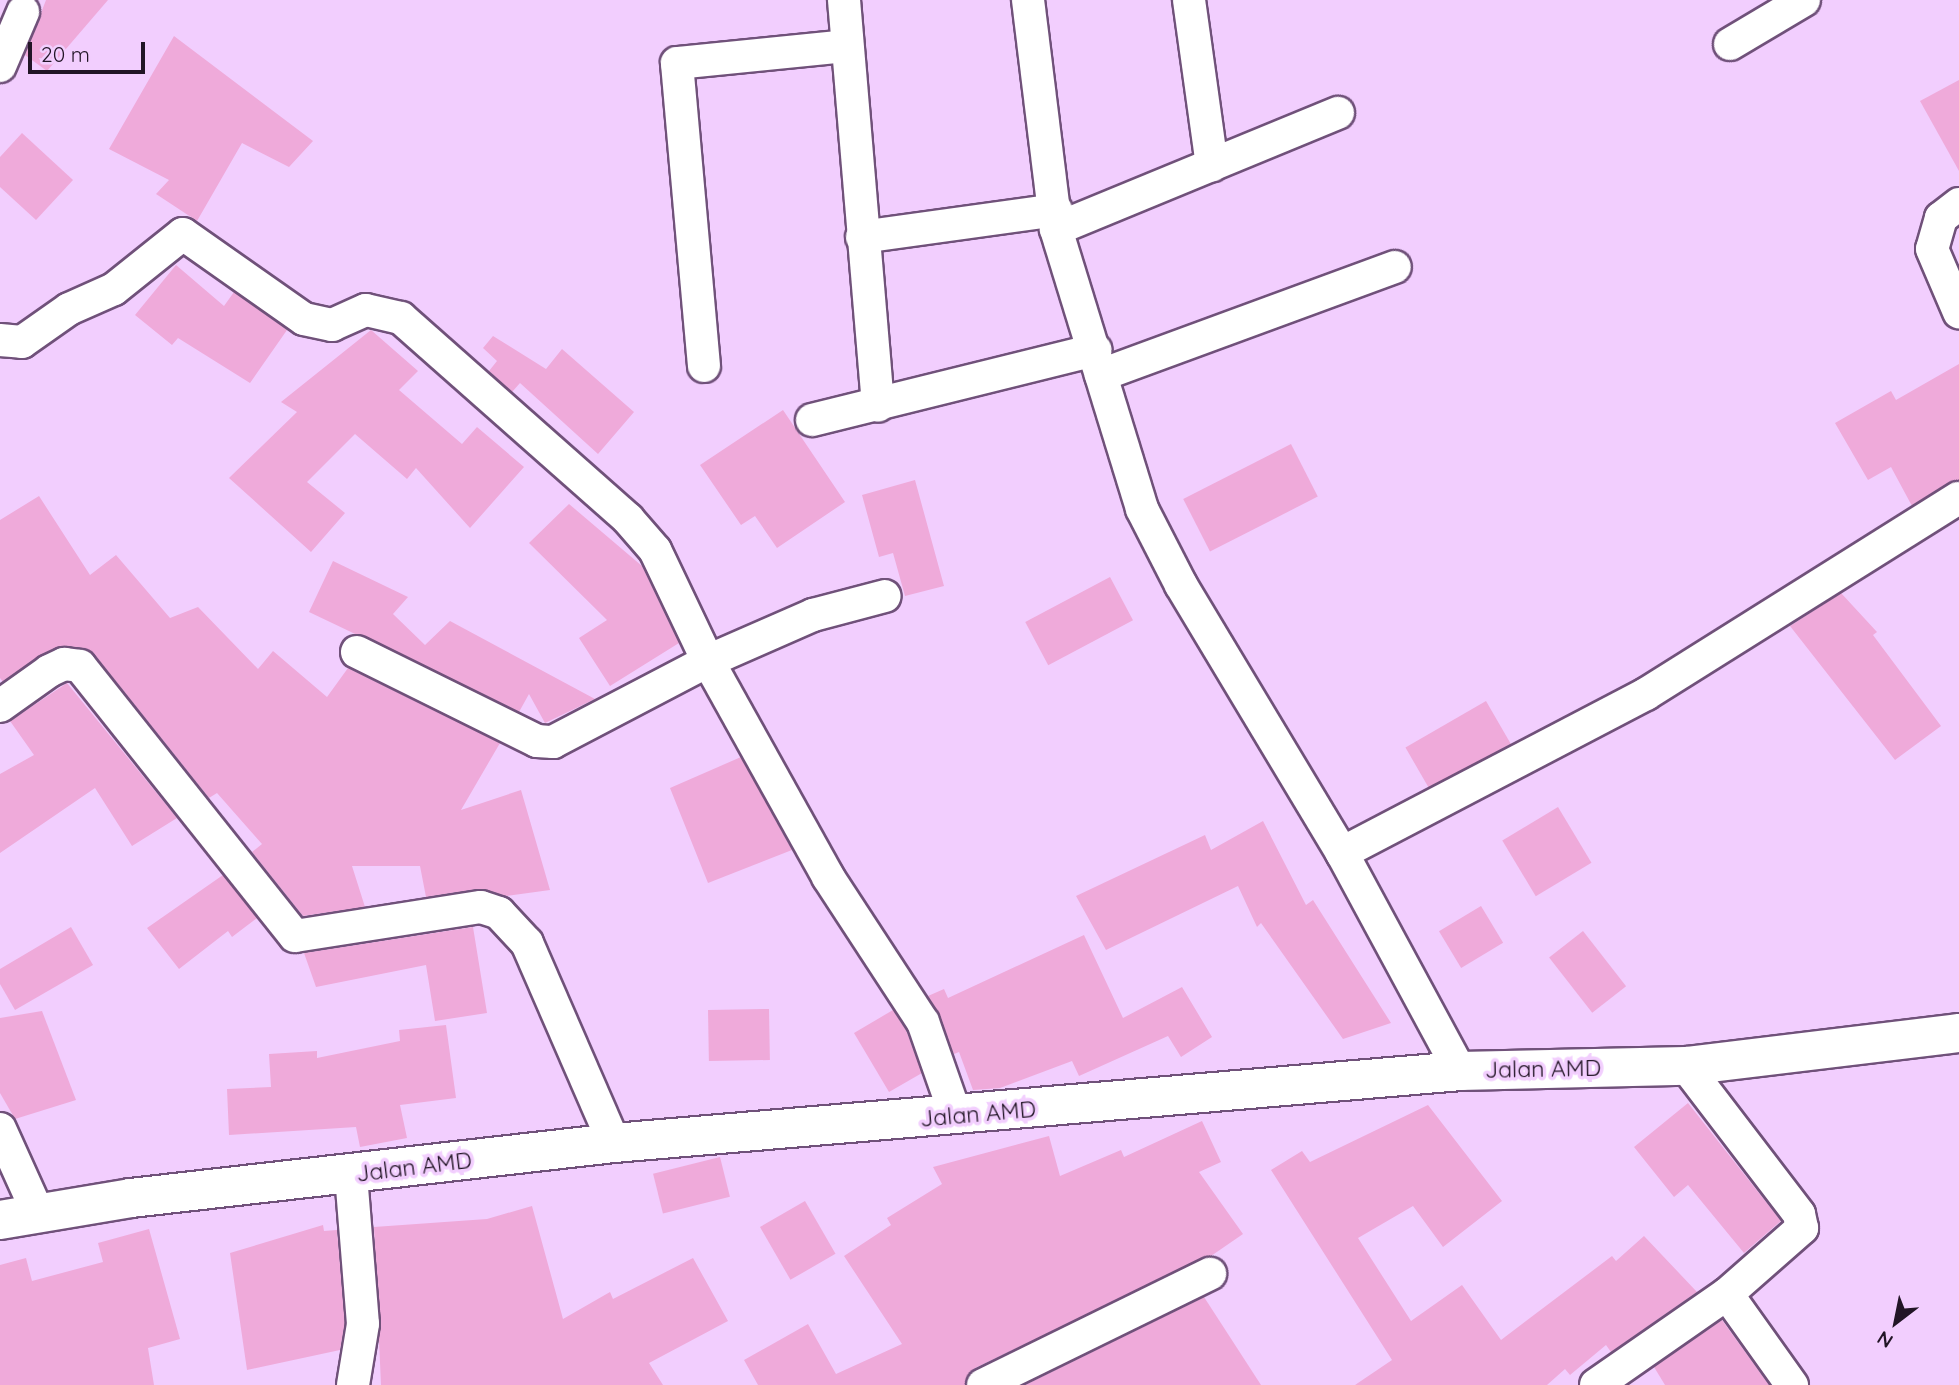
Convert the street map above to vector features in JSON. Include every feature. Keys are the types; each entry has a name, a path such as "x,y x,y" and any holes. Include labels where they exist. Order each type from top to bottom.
{"street":[{"path":"844,0 878,406"},
{"path":"1028,0 1056,219 1142,509 1181,585 1342,853 1460,1071"},
{"path":"1189,0 1212,165"},
{"path":"1730,44 1804,0"},
{"path":"0,66 23,12"},
{"path":"704,366 677,63 847,46"},
{"path":"862,237 1056,219 1212,165 1338,113"},
{"path":"1959,204 1941,218 1932,249 1959,312"},
{"path":"0,340 22,342 69,309 114,289 183,234 304,318 332,325 366,310 401,318 643,534 708,661 828,877 923,1022 956,1116"},
{"path":"812,420 1098,362 1395,267"},
{"path":"1342,853 1646,694 1959,498"},
{"path":"357,652 543,742 559,740 708,661 813,615 885,596"},
{"path":"0,706 49,671 64,664 80,666 295,936 481,906 499,914 527,943 614,1143"},
{"name":"Jalan AMD","path":"0,1220 37,1211 614,1143 1460,1071 1686,1066 1959,1033"},
{"path":"1597,1385 1727,1294 1799,1233 1802,1223 1686,1066"},
{"path":"0,1129 37,1211"},
{"path":"351,1175 363,1324 353,1385"},
{"path":"983,1385 1210,1274"},
{"path":"1727,1294 1792,1385"}],"building":[{"path":"46,0 108,0 47,71 25,55"},
{"path":"174,36 313,141 289,167 242,143 197,221 156,194 169,180 109,149"},
{"path":"1959,80 1959,171 1920,101"},
{"path":"22,133 73,180 36,220 0,187 0,157"},
{"path":"176,265 224,306 234,292 287,330 250,383 178,338 172,345 135,315"},
{"path":"371,330 418,371 399,390 462,444 477,427 524,467 470,528 416,468 407,479 355,434 307,482 345,513 311,552 229,478 297,412 281,402"},
{"path":"493,336 546,369 562,349 634,412 598,454 520,383 512,392 489,371 497,361 483,348"},
{"path":"1959,364 1959,480 1912,506 1891,467 1868,480 1835,423 1891,391 1896,400"},
{"path":"783,410 845,502 777,548 755,516 741,525 700,465"},
{"path":"1291,444 1318,497 1210,552 1183,499"},
{"path":"915,480 944,586 905,596 893,553 879,557 862,495"},
{"path":"39,496 90,575 116,555 170,618 198,607 258,669 273,651 327,697 348,668 500,743 461,810 521,790 550,890 506,896 478,889 426,897 420,866 352,866 365,907 303,916 252,852 262,844 217,793 209,798 94,654 82,648 57,647 3,682 0,678 0,520"},
{"path":"569,504 642,566 679,643 610,686 579,638 607,620 529,543"},
{"path":"333,561 408,597 393,614 425,645 450,621 595,699 545,723 529,694 519,712 309,612"},
{"path":"1110,577 1133,620 1048,665 1025,622"},
{"path":"1841,593 1877,632 1873,635 1941,726 1895,760 1790,626"},
{"path":"67,683 177,818 132,846 95,788 0,853 0,774 34,755 10,721"},
{"path":"1486,701 1511,744 1430,791 1405,748"},
{"path":"741,757 792,850 708,883 670,788"},
{"path":"1558,807 1591,863 1536,896 1502,840"},
{"path":"1263,821 1306,905 1313,900 1391,1023 1343,1039 1261,923 1257,927 1238,886 1106,950 1076,896 1205,835 1211,850"},
{"path":"223,875 257,918 232,937 228,931 179,969 147,928"},
{"path":"1481,906 1503,943 1461,968 1439,931"},
{"path":"71,927 93,965 15,1010 0,984 0,969"},
{"path":"473,927 487,1013 435,1021 426,965 316,987 304,953"},
{"path":"1583,931 1626,986 1592,1013 1549,957"},
{"path":"1084,935 1123,1018 1182,987 1212,1037 1181,1057 1168,1036 1079,1076 1072,1061 1000,1088 973,1090 959,1052 954,1054 928,996 944,989 948,998"},
{"path":"769,1009 770,1060 709,1061 708,1010"},
{"path":"893,1010 906,1030 922,1073 889,1092 854,1033"},
{"path":"42,1011 76,1100 15,1119 0,1093 0,1018"},
{"path":"446,1025 456,1098 400,1105 407,1138 360,1147 356,1127 229,1135 227,1089 271,1087 269,1054 317,1051 317,1058 400,1041 399,1030"},
{"path":"1688,1103 1781,1221 1744,1253 1688,1185 1674,1197 1634,1147"},
{"path":"1428,1105 1502,1201 1443,1247 1413,1206 1358,1238 1411,1321 1462,1285 1501,1340 1612,1256 1616,1261 1644,1236 1697,1292 1611,1352 1606,1345 1570,1375 1565,1369 1547,1385 1355,1385 1392,1360 1271,1170 1302,1151 1310,1162"},
{"path":"1202,1121 1221,1162 1199,1172 1243,1234 1211,1256 975,1368 965,1385 758,1385 744,1360 808,1324 836,1374 902,1344 844,1256 891,1225 887,1218 942,1184 933,1167 1049,1136 1060,1176 1121,1150 1124,1157"},
{"path":"720,1157 730,1197 663,1213 653,1174"},
{"path":"805,1201 835,1254 790,1280 760,1227"},
{"path":"532,1206 563,1319 610,1292 613,1299 693,1258 728,1321 649,1363 663,1385 381,1385 374,1227 487,1219"},
{"path":"323,1225 324,1231 337,1230 345,1323 340,1350 247,1370 230,1253"},
{"path":"149,1229 180,1339 148,1348 154,1385 0,1385 0,1265 26,1258 32,1281 103,1262 98,1243"},
{"path":"1204,1297 1261,1385 1025,1385"},
{"path":"1722,1320 1769,1385 1665,1385 1654,1367"}]}
